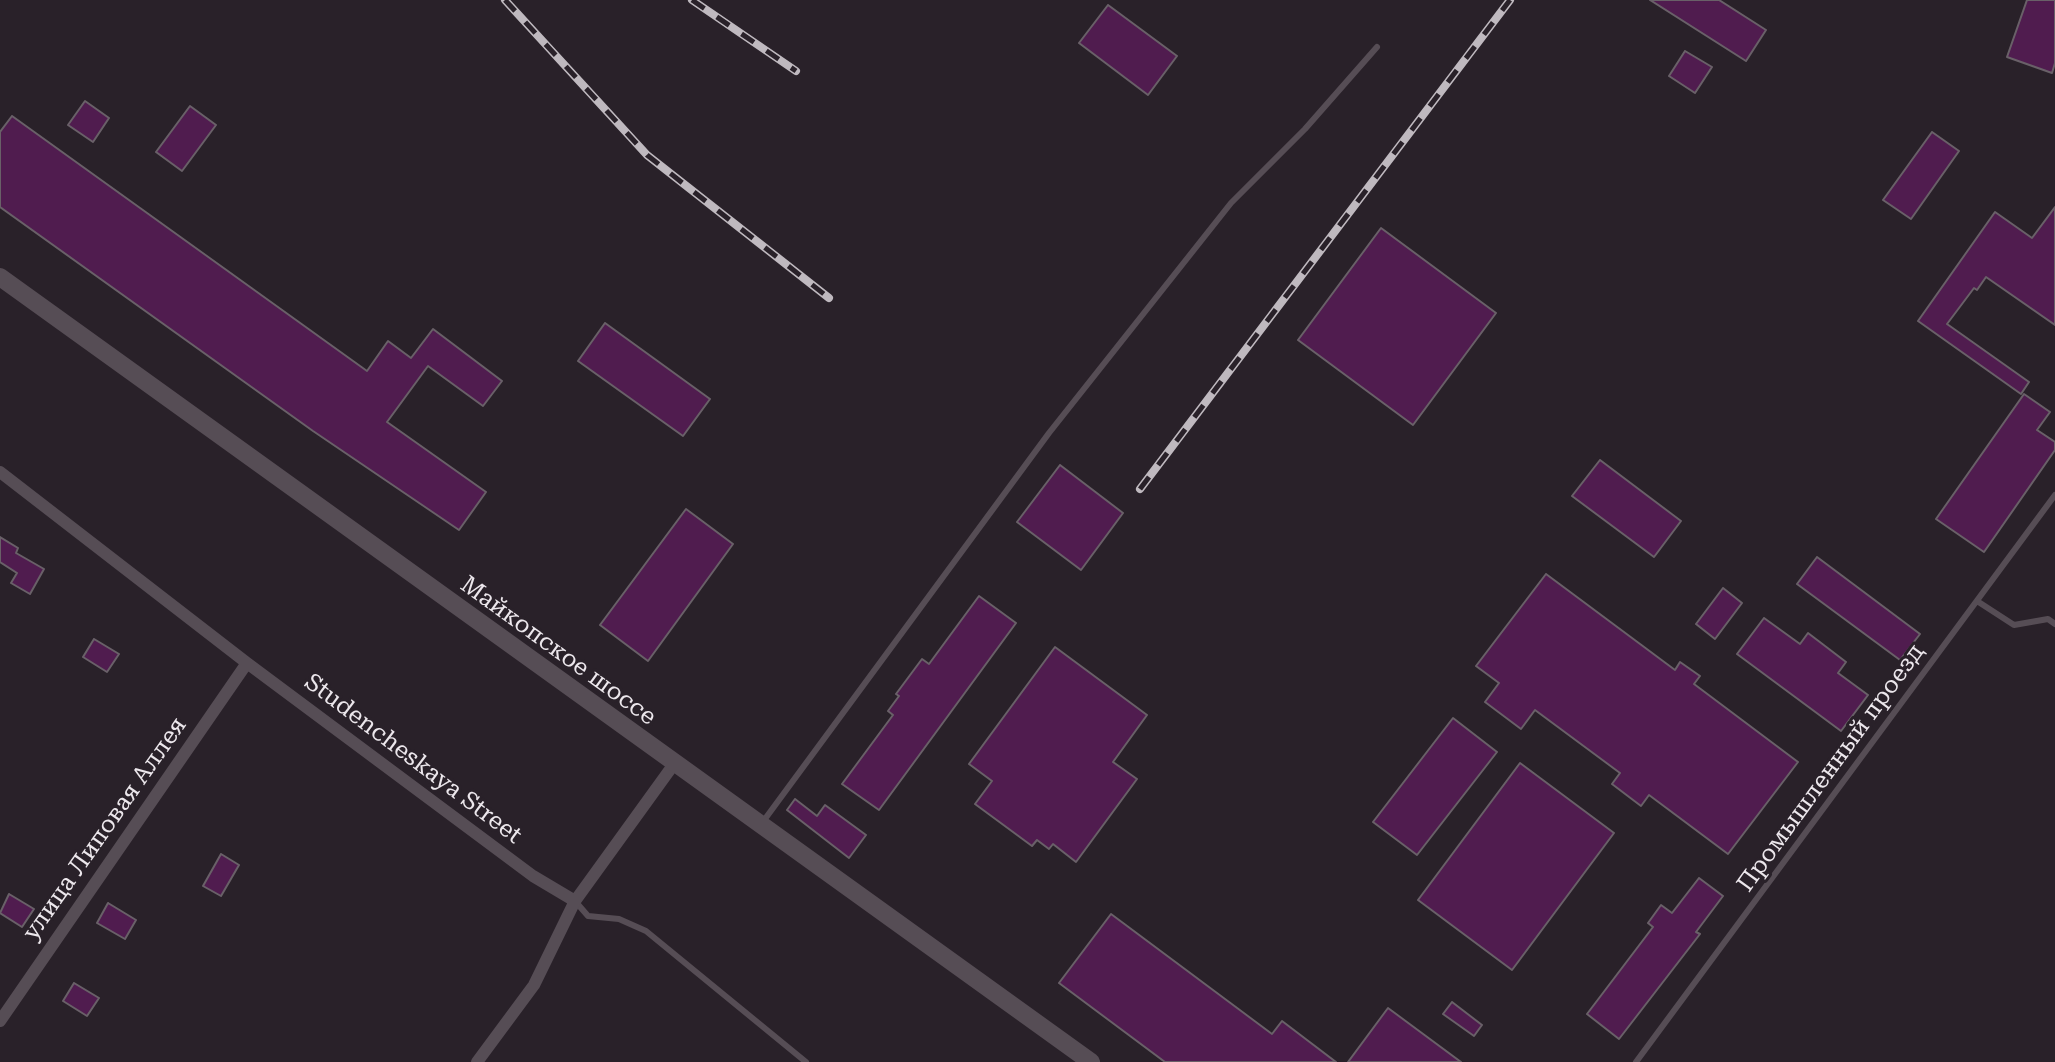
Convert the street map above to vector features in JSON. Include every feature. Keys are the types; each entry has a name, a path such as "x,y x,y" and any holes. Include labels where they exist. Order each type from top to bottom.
{"street":[{"name":"Майкопское шоссе","path":"0,277 1091,1062"},
{"name":"Studencheskaya Street","path":"0,473 247,663 533,876 575,901"},
{"name":"улица Липовая Аллея","path":"0,1021 247,663"},
{"path":"475,1062 534,985 575,901 674,764"}],"lane":[{"path":"760,826 1049,433 1154,300 1231,203 1305,129 1377,47"},
{"name":"Промышленный проезд","path":"1636,1062 2055,495"},
{"path":"1977,601 2014,625 2048,619 2055,624"},
{"name":"Studencheskaya Street","path":"575,901 588,916 619,919 646,931 806,1062"}],"building":[{"path":"1650,0 1719,0 1766,30 1746,61"},
{"path":"2027,0 2055,0 2055,63 2052,73 2007,57"},
{"path":"1108,5 1177,56 1148,95 1079,43"},
{"path":"1685,51 1712,67 1695,93 1669,76"},
{"path":"85,101 109,118 93,142 68,125"},
{"path":"190,106 216,125 182,171 156,152"},
{"path":"12,116 367,371 388,341 411,358 433,329 502,381 483,406 428,366 387,422 486,492 459,530 313,431 0,207 0,132"},
{"path":"1932,132 1959,151 1911,219 1883,200"},
{"path":"2055,207 2055,325 1986,277 1947,324 2029,382 2021,394 1918,321 1995,212 2032,238"},
{"path":"1381,228 1496,313 1413,425 1298,340"},
{"path":"605,323 710,399 683,436 578,361"},
{"path":"2024,394 2050,412 2037,430 2055,442 2055,450 1984,552 1936,519"},
{"path":"1600,460 1681,521 1654,557 1572,496"},
{"path":"1060,465 1123,513 1081,570 1017,522"},
{"path":"686,509 733,544 648,661 600,625"},
{"path":"0,537 18,548 16,553 44,569 30,594 11,583 17,573 0,562"},
{"path":"1817,557 1920,634 1900,660 1797,584"},
{"path":"1546,574 1675,670 1680,662 1700,676 1694,684 1798,762 1728,854 1649,795 1641,806 1612,784 1620,773 1535,710 1521,729 1485,702 1499,683 1476,666"},
{"path":"1723,588 1742,603 1715,639 1696,624"},
{"path":"979,596 1016,623 879,810 842,784 893,715 888,711 899,696 896,694 922,659 929,664"},
{"path":"1764,618 1800,644 1808,633 1846,662 1838,673 1868,695 1841,731 1737,654"},
{"path":"94,639 119,654 107,672 83,657"},
{"path":"1055,647 1147,715 1113,762 1137,779 1076,862 1053,844 1049,849 1037,840 1032,846 975,804 992,781 969,764"},
{"path":"1453,718 1497,752 1417,855 1373,822"},
{"path":"1520,763 1614,833 1512,970 1418,900"},
{"path":"795,799 817,816 825,805 866,835 849,858 787,810"},
{"path":"221,854 239,865 221,896 203,886"},
{"path":"1699,878 1723,896 1696,932 1700,934 1619,1039 1587,1014 1653,927 1648,923 1661,905 1672,913"},
{"path":"9,894 34,909 22,927 0,913"},
{"path":"108,903 136,920 125,939 97,923"},
{"path":"1111,914 1272,1034 1282,1021 1336,1062 1165,1062 1059,983"},
{"path":"74,983 99,998 87,1016 63,1001"},
{"path":"1452,1002 1482,1025 1474,1036 1443,1014"},
{"path":"1388,1008 1461,1062 1348,1062"}],"railway":[{"path":"505,0 647,155 829,298"},
{"path":"692,0 796,71"},
{"path":"1140,489 1510,0"}]}
